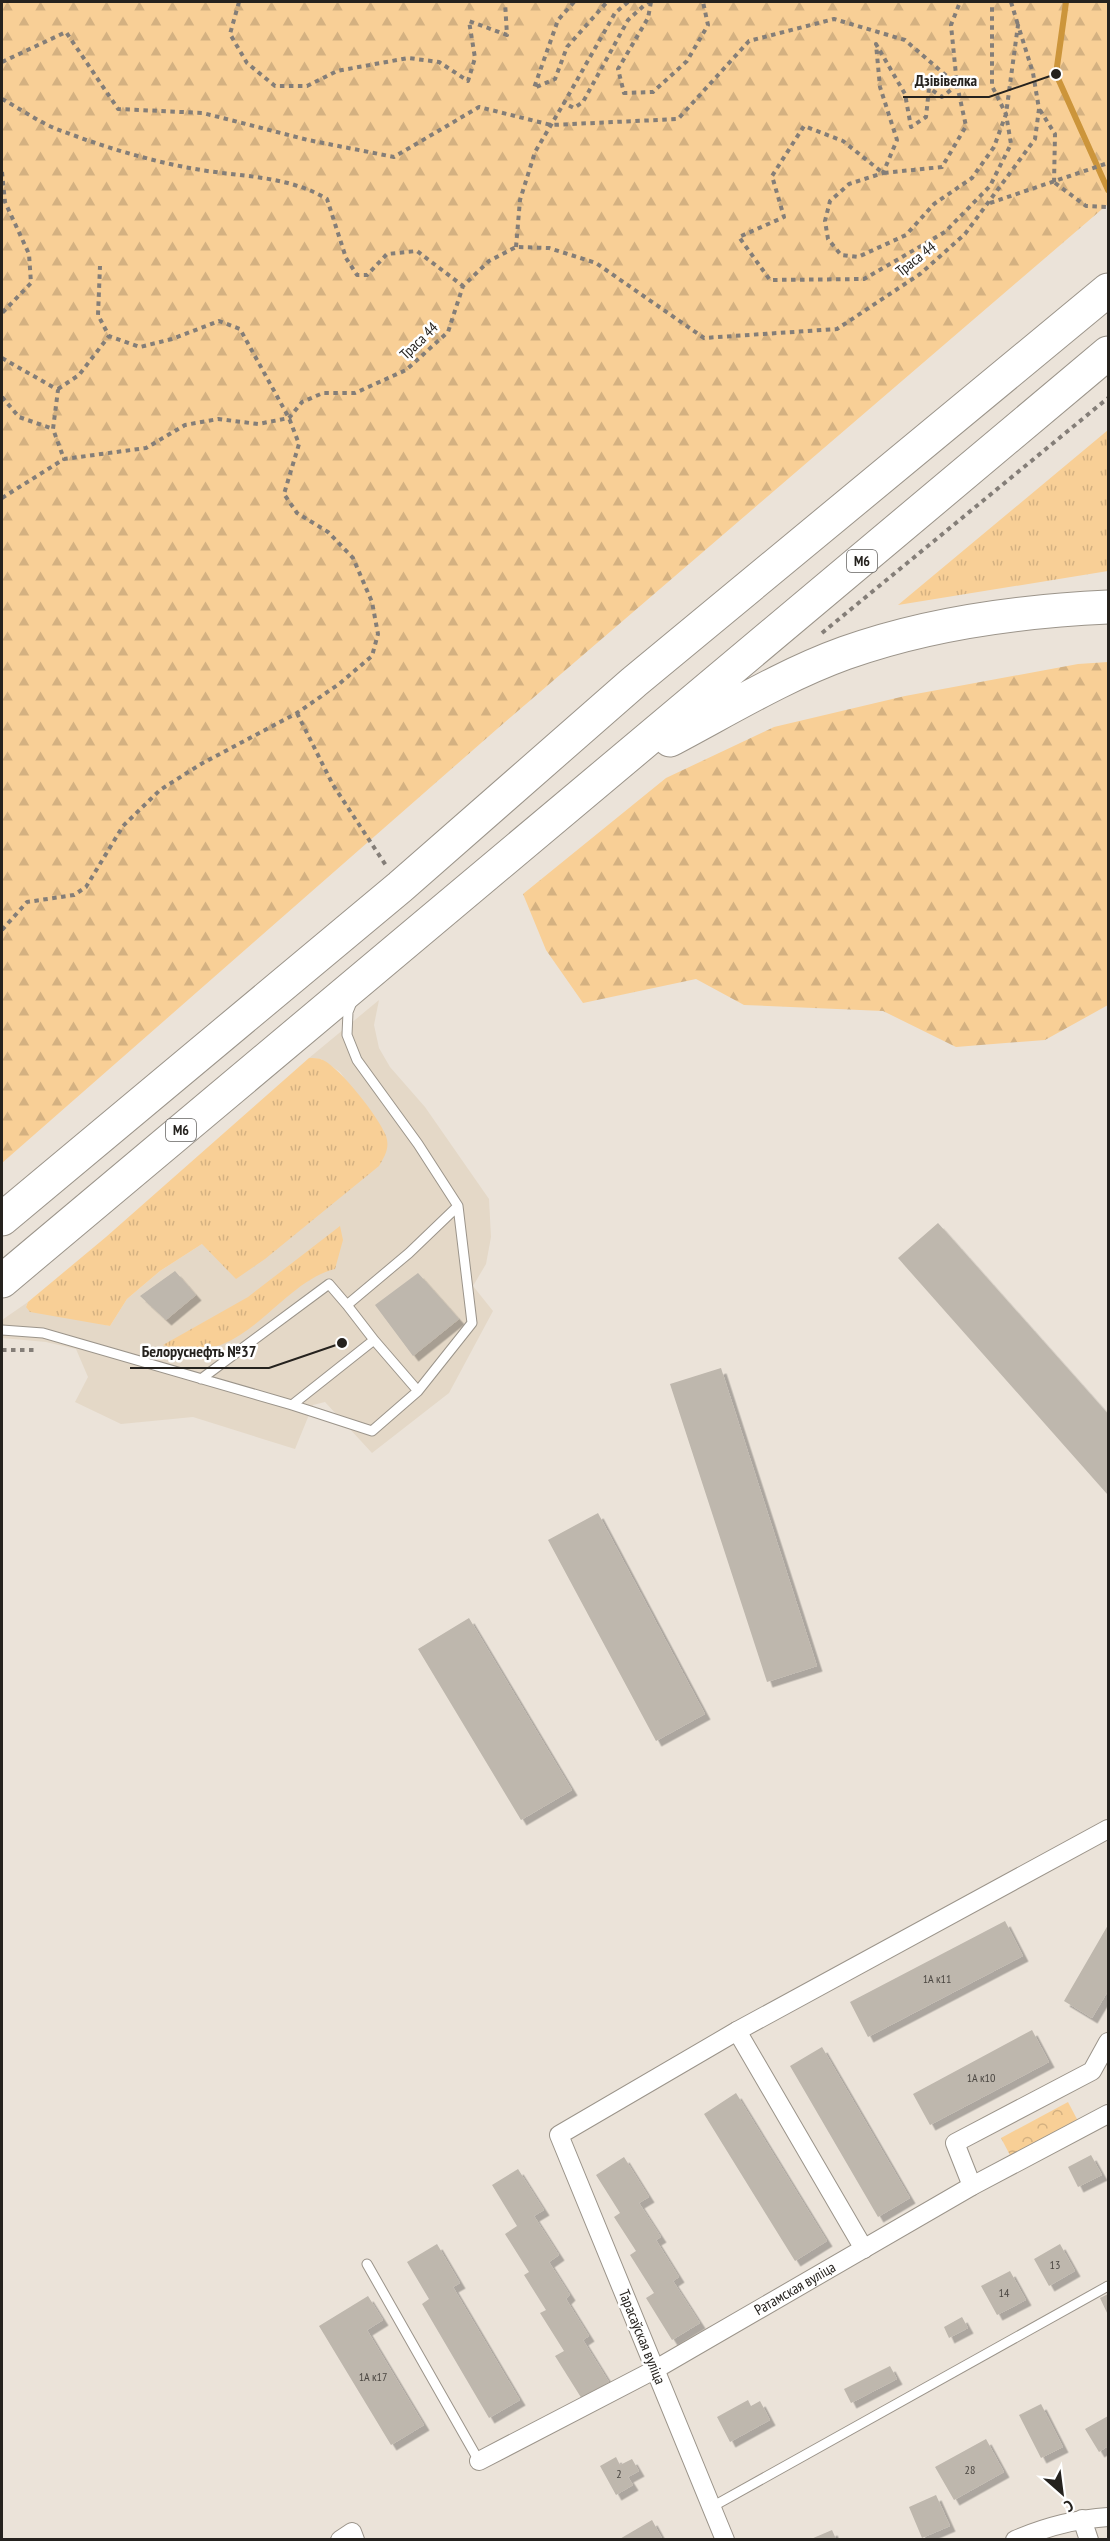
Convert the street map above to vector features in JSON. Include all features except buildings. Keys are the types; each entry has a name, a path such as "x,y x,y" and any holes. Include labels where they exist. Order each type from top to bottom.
{"highway":[{"path":"15,1205 400,887 643,674 1108,290"},
{"name":"М6","path":"2,1281 1108,353"},
{"path":"615,768 782,681 844,653 897,637 961,623 1049,611 1108,607"}],"street":[{"path":"864,2249 737,2031 1108,1829"},
{"name":"Тарасаўская вуліца","path":"725,2540 559,2135 737,2031"},
{"path":"972,2186 955,2143 1092,2071 1108,2042"},
{"name":"Ратамская вуліца","path":"479,2461 656,2369 972,2186 1108,2114"},
{"path":"1015,2540 1040,2529 1082,2519 1108,2517"},
{"path":"1082,2519 1089,2540"}],"lane":[{"path":"2,1330 43,1333 292,1405 372,1431 418,1391 472,1323 458,1206 418,1144 357,1060 347,1035 348,1012 361,979"},
{"path":"347,1305 409,1253 458,1206"},
{"path":"201,1379 329,1284 418,1391"},
{"path":"292,1405 374,1340"},
{"path":"367,2264 479,2461"},
{"path":"710,2508 1108,2286"}],"path":[{"path":"239,2 230,34 246,63 275,86 307,86 337,71 408,58 439,62 468,81 475,58 469,21 507,35 505,2"},
{"path":"574,2 558,20 534,88 555,79 567,47 607,2"},
{"path":"516,247 520,200 535,152 615,13 628,2"},
{"path":"564,103 574,108 583,102 628,20 650,2"},
{"path":"650,2 648,18 618,69 624,93 653,92 687,61 708,25 704,2"},
{"path":"957,85 951,25 960,2"},
{"path":"957,85 942,97 928,88 926,117 911,128 905,94 876,44 880,87 897,140 884,173 843,141 804,126 772,176 784,217 739,237 770,280 864,279 945,232 990,186 1011,144 1005,114 992,86 992,2"},
{"path":"1011,2 1018,25"},
{"path":"2,62 66,33 118,109 203,113 308,140 394,157 479,107 551,125 678,118 749,41 834,19 905,40 957,85"},
{"name":"Траса 44","path":"957,85 966,126 942,167 884,173 849,184 830,201 825,221 828,239 841,255 858,257 906,235 934,204 972,178 994,147 1005,114 1018,25"},
{"name":"Траса 44","path":"289,418 302,402 323,393 355,393 406,370 448,332 463,286 489,261 516,247 549,248 596,264 704,338 837,329 920,274 966,234 1035,139 1039,109 1033,73 1018,25"},
{"path":"2,99 61,131 131,153 194,169 264,177 309,188 327,199 346,258 357,275 367,275 387,254 417,251 463,286"},
{"path":"1039,109 1055,134 1054,183"},
{"path":"988,204 1108,163"},
{"path":"2,172 3,203 29,254 31,283 2,313"},
{"path":"1054,183 1086,206 1108,207"},
{"path":"2,930 27,902 74,895 86,887 123,826 160,790 201,764 297,712 339,684 372,656 378,634 372,602 353,558 328,532 297,513 284,494 299,444 289,418 240,329 219,321 172,339 140,347 109,336 98,315 100,266"},
{"path":"64,459 53,429 58,390 79,375 109,336"},
{"path":"2,358 58,390"},
{"path":"2,396 19,417 53,429"},
{"path":"816,638 1108,398"},
{"path":"2,498 64,459 146,448 185,425 218,419 258,424 289,418"},
{"path":"297,712 333,785 400,887"},
{"path":"2,1350 38,1350"}],"shaded area":[{"path":"379,1000 374,1025 379,1048 390,1067 425,1107 489,1199 491,1237 486,1264 473,1286 493,1311 449,1393 372,1453 325,1402 313,1405 295,1449 193,1417 121,1424 75,1402 88,1377 76,1349 46,1342 2,1338 2,1320 28,1302 26,1307 110,1326 127,1299 160,1271 386,1136 340,1072 321,1059 309,1058"}],"green space":[{"path":"2,2 1108,2 1108,204 497,729 2,1163"},
{"path":"1108,430 1108,571 898,605"},
{"path":"1108,662 1108,1005 1045,1040 956,1047 883,1011 744,1005 696,979 583,1003 546,950 523,894 666,778 774,727 905,696 1078,664"},
{"path":"309,1058 321,1059 331,1065 349,1083 382,1127 386,1136 387,1148 379,1166 265,1259 236,1279 202,1244 160,1271 127,1299 110,1326 30,1312 26,1307 28,1302 106,1237"},
{"path":"340,1226 343,1240 335,1269 320,1274 306,1283 252,1327 223,1344 213,1347 179,1349 163,1345 248,1297"},
{"path":"1068,2102 1078,2121 1011,2157 1001,2138"}],"waterway":[{"path":"1066,2 1056,74 1108,190"}],"place":[{"name":"Дзівівелка","path":"1056,74"},
{"name":"Белоруснефть №37","path":"342,1343"}]}
